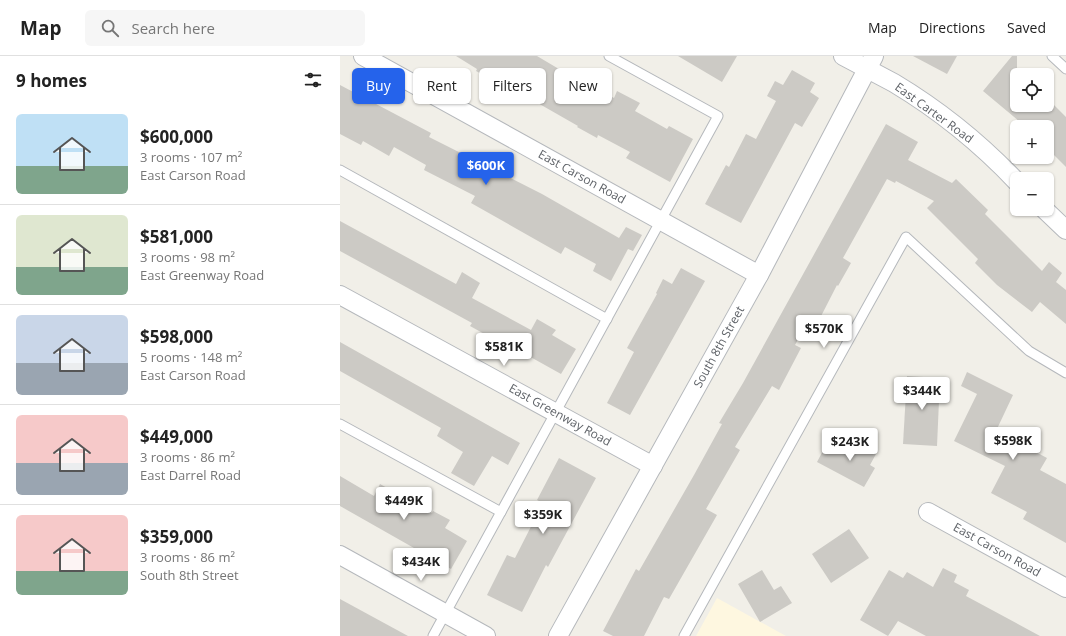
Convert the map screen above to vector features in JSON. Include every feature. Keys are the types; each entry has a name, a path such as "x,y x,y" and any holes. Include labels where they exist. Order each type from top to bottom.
{"street":[{"name":"East Carson Road","path":"363,56 759,275"},
{"name":"East Carter Road","path":"843,56 871,63 895,84 939,114 987,151 1010,175"},
{"name":"South 8th Street","path":"558,636 759,275 871,63"},
{"path":"1051,216 1066,230"},
{"name":"East Greenway Road","path":"340,295 653,466"},
{"name":"East Carson Road","path":"928,512 1066,588"},
{"path":"340,554 486,636"}],"lane":[{"path":"433,636 718,116 609,56"},
{"path":"1052,56 1066,69"},
{"path":"340,170 607,320"},
{"path":"684,636 906,237 1029,352 1066,373"},
{"path":"340,424 501,512"}],"shaded area":[{"path":"717,598 786,636 696,636"}],"building":[{"path":"456,56 537,56 557,68 554,68 554,104 612,104 612,97 614,98 617,91 640,103 635,111 667,129 669,126 693,139 670,182 626,158 630,152 598,135 597,138 540,104 546,104 546,68 479,68 479,73 476,71 477,69"},
{"path":"678,56 737,56 722,82"},
{"path":"913,56 957,56 947,74"},
{"path":"1012,56 1017,56 1017,68 1010,68 1010,112 1054,112 1054,105 1066,117 1066,167 1054,155 1054,120 1018,120 983,91"},
{"path":"792,70 815,83 810,92 819,98 802,127 795,123 741,223 705,204 726,165 729,167 746,134 756,139 776,101 767,96 775,81 783,85"},
{"path":"340,85 352,91 352,104 376,104 431,133 429,137 542,194 619,238 626,227 642,235 633,251 628,249 611,281 593,271 596,264 565,247 561,254 471,203 475,196 424,170 426,165 394,147 389,156 363,141 361,145 340,134"},
{"path":"886,124 918,142 908,160 952,183 956,179 988,210 985,214 1042,271 1049,262 1062,273 1056,282 1066,290 1066,324 1040,302 1032,312 997,285 975,263 978,259 927,208 934,201 896,181 895,183 887,179 843,258 851,263 838,286 837,285 817,324 809,320 795,345 801,348 779,390 772,386 735,447 740,450 706,509 717,515 669,599 664,597 644,636 613,636 603,631 636,569 639,571 694,475 722,424 719,423 743,383"},
{"path":"340,221 456,284 462,272 480,283 472,298 531,330 537,319 556,330 552,335 576,349 561,374 509,345 508,347 470,326 472,323 340,251"},
{"path":"681,268 705,281 630,415 607,403 634,352 627,348 657,294 656,293 663,279 672,284"},
{"path":"340,342 520,443 508,465 492,456 474,486 451,473 463,452 437,436 441,428 340,371"},
{"path":"967,372 1013,395 996,431 1047,458 1040,470 1066,484 1066,543 1023,519 1027,512 991,493 1005,466 954,441 977,394 961,386"},
{"path":"907,376 940,378 937,446 903,444"},
{"path":"847,438 876,454 870,465 875,468 864,487 817,462 825,447 838,454"},
{"path":"559,458 596,478 548,567 546,565 522,612 487,595 507,555 515,558 543,503 537,500"},
{"path":"340,476 374,496 380,484 432,513 433,511 450,520 445,528 467,541 451,569 340,506"},
{"path":"849,529 869,558 831,583 812,554"},
{"path":"943,568 957,575 954,582 969,590 966,596 1040,636 926,636 898,621 888,636 860,620 889,570 903,578 907,572 933,587"},
{"path":"762,570 774,590 781,586 792,603 760,622 738,584"},
{"path":"340,599 408,636 340,636"}]}
